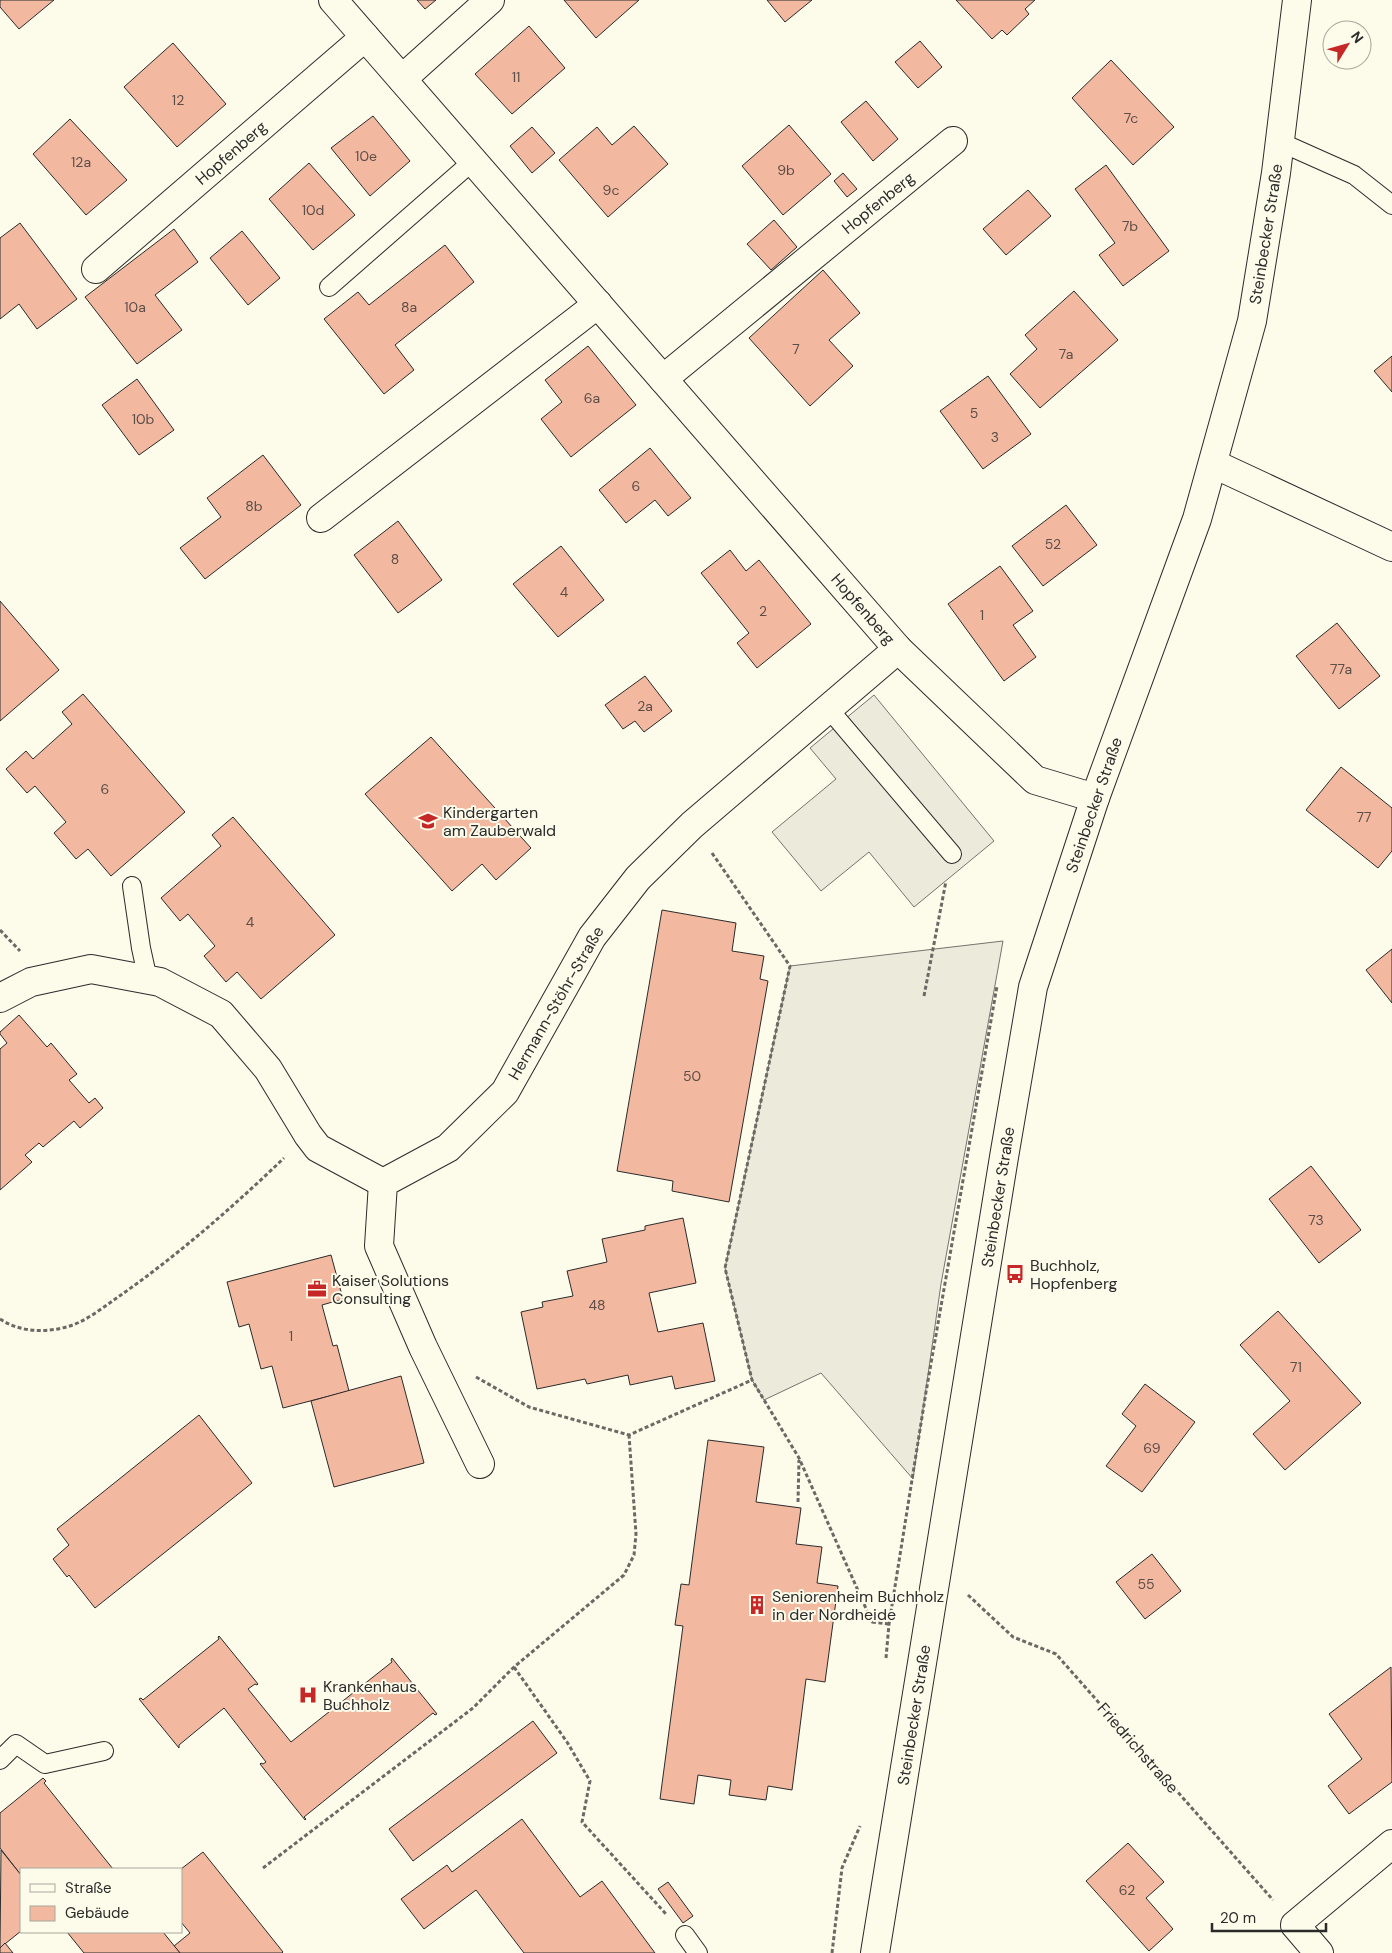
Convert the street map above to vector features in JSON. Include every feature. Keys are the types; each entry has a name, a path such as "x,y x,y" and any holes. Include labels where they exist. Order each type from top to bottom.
{"street":[{"name":"Hopfenberg","path":"333,0 898,648 1035,780 1094,798"},
{"path":"402,79 490,0"},
{"name":"Steinbecker Straße","path":"875,1953 1004,1157 1034,987 1094,798 1197,519 1214,464 1252,321 1280,142 1296,0"},
{"name":"Hopfenberg","path":"96,269 365,37"},
{"name":"Hopfenberg","path":"663,379 953,141"},
{"path":"321,518 598,304"},
{"path":"1214,464 1392,547"},
{"name":"Hermann-Stöhr-Straße","path":"383,1184 448,1148 504,1092 592,936 638,878 692,824 898,648"},
{"path":"0,998 31,982 92,969 160,982 220,1014 268,1069 318,1148 383,1184 379,1246 423,1347 480,1464"},
{"path":"1319,1953 1295,1925 1392,1844"}],"lane":[{"path":"1280,142 1354,175 1392,205"},
{"path":"329,287 473,160"},
{"path":"828,708 952,854"},
{"path":"132,886 141,948 148,980"},
{"path":"0,1760 16,1744 45,1764 104,1751"},
{"path":"685,1935 698,1953"}],"path":[{"path":"692,824 790,966 725,1268 752,1380 799,1458 872,1622 928,1630"},
{"path":"924,996 952,854"},
{"path":"0,1319 19,1328 34,1330 62,1328 92,1316 134,1286 218,1220 308,1135"},
{"path":"472,1374 529,1406 628,1435 752,1380"},
{"path":"263,1868 473,1708 514,1667 624,1575 634,1556 636,1534 628,1435"},
{"path":"798,1502 799,1458"},
{"name":"Friedrichstraße","path":"964,1601 965,1593 1013,1637 1056,1654 1295,1925"},
{"path":"514,1667 567,1742 590,1781 582,1822 685,1935"}],"shaded area":[{"path":"874,695 994,841 914,907 869,852 821,891 772,832 836,779 810,748"},
{"path":"1003,941 941,1284 913,1479 821,1373 764,1400 752,1380 725,1268 790,966"}],"building":[{"path":"0,0 54,0 19,29 0,7"},
{"path":"417,0 436,0 425,9"},
{"path":"564,0 639,0 596,38"},
{"path":"767,0 812,0 785,22"},
{"path":"956,0 1035,0 1025,9 1029,14 1007,35 1002,30 992,39"},
{"path":"529,26 565,68 512,114 475,74"},
{"path":"920,41 942,67 918,88 895,62"},
{"path":"173,43 226,104 177,147 124,87"},
{"path":"1111,60 1174,127 1133,165 1072,98"},
{"path":"866,101 898,139 873,161 841,122"},
{"path":"373,116 410,161 370,196 331,148"},
{"path":"70,119 127,180 86,215 33,154"},
{"path":"789,125 831,174 783,215 742,166"},
{"path":"634,126 668,164 608,217 559,160 597,127 612,145"},
{"path":"532,127 555,153 532,173 510,146"},
{"path":"309,163 355,215 313,250 269,199"},
{"path":"1106,165 1169,251 1123,286 1099,255 1115,243 1075,189"},
{"path":"843,173 857,189 847,197 834,181"},
{"path":"1028,190 1051,216 1006,255 983,229"},
{"path":"774,220 797,247 771,270 747,244"},
{"path":"20,223 77,299 37,329 19,304 0,319 0,238"},
{"path":"174,229 198,262 155,295 182,330 137,364 85,297"},
{"path":"242,231 280,278 248,305 210,258"},
{"path":"445,245 474,282 395,345 414,370 384,394 324,319 358,292 369,305"},
{"path":"823,270 860,313 829,340 853,366 810,406 749,338"},
{"path":"1074,291 1118,340 1040,408 1010,374 1037,349 1025,335"},
{"path":"588,346 636,405 571,457 541,419 562,402 545,380"},
{"path":"1392,356 1392,392 1374,371"},
{"path":"988,376 1031,434 983,469 940,411"},
{"path":"137,379 174,430 139,455 102,405"},
{"path":"650,448 691,498 668,516 655,500 626,523 599,490"},
{"path":"263,455 301,505 205,579 180,548 221,517 207,498"},
{"path":"1066,505 1097,545 1043,586 1012,546"},
{"path":"398,521 442,580 398,613 354,555"},
{"path":"561,546 604,600 558,637 513,584"},
{"path":"730,550 746,571 759,560 811,624 757,668 737,643 749,633 701,573"},
{"path":"1000,566 1033,611 1013,625 1036,657 1004,681 948,604"},
{"path":"0,601 59,670 0,721"},
{"path":"1337,623 1380,676 1339,709 1296,656"},
{"path":"645,676 672,711 644,732 635,721 623,729 605,705"},
{"path":"83,694 185,812 111,876 88,849 76,859 54,833 66,822 35,786 27,793 6,769 26,751 33,759 72,724 62,712"},
{"path":"431,737 531,848 496,880 482,864 452,891 365,794"},
{"path":"1341,767 1392,808 1392,851 1378,868 1306,810"},
{"path":"233,817 335,935 261,999 237,972 226,982 204,956 215,946 188,914 180,921 161,898 221,846 212,835"},
{"path":"662,910 736,923 732,951 764,956 760,979 768,981 729,1202 672,1191 673,1181 617,1171"},
{"path":"1392,949 1392,1003 1366,970"},
{"path":"19,1015 47,1047 51,1043 77,1074 69,1080 89,1103 95,1098 103,1108 80,1128 74,1121 43,1147 39,1143 25,1155 32,1162 0,1190 0,1049 7,1043 0,1032"},
{"path":"1311,1166 1361,1230 1319,1263 1269,1199"},
{"path":"683,1218 696,1283 649,1293 658,1332 703,1323 715,1381 675,1389 672,1376 630,1385 628,1375 587,1384 585,1379 537,1389 521,1312 543,1307 542,1302 573,1296 567,1271 607,1262 602,1239 645,1230 645,1226"},
{"path":"331,1255 343,1299 322,1305 333,1346 337,1345 349,1391 283,1408 272,1366 261,1369 249,1324 239,1327 227,1282"},
{"path":"1278,1311 1361,1403 1285,1470 1253,1434 1290,1401 1240,1345"},
{"path":"401,1376 424,1463 334,1487 311,1401"},
{"path":"1145,1384 1195,1422 1142,1492 1106,1466 1136,1426 1122,1414"},
{"path":"199,1415 252,1483 95,1608 69,1575 67,1577 53,1559 69,1545 57,1529"},
{"name":"Seniorenheim Buchholz in der Nordheide","path":"708,1440 764,1447 756,1502 801,1508 796,1544 822,1547 817,1583 838,1586 825,1682 806,1679 792,1790 768,1786 766,1800 729,1795 731,1780 698,1775 694,1804 660,1799 683,1626 675,1625 681,1584 689,1585"},
{"path":"1152,1554 1181,1591 1145,1619 1116,1582"},
{"path":"219,1636 258,1684 248,1689 291,1742 392,1662 392,1658 437,1714 433,1713 304,1817 305,1820 260,1764 266,1762 224,1708 179,1745 179,1748 139,1699 143,1700 219,1639"},
{"path":"1391,1667 1392,1782 1349,1814 1328,1786 1362,1759 1329,1714"},
{"path":"533,1721 557,1753 413,1861 389,1829"},
{"path":"43,1778 46,1781 44,1783 112,1868 20,1868 20,1874 0,1848 0,1813"},
{"path":"522,1819 580,1897 602,1881 655,1953 524,1953 476,1890 424,1929 401,1899 447,1865 452,1872"},
{"path":"1128,1843 1164,1882 1146,1898 1173,1929 1149,1951 1086,1881"},
{"path":"1,1850 20,1874 20,1932 0,1948"},
{"path":"203,1852 283,1952 180,1953 174,1946 190,1933 182,1923 182,1868"},
{"path":"668,1882 693,1916 683,1923 658,1889"},
{"path":"68,1933 164,1933 180,1953 84,1953"},
{"path":"5,1943 13,1953 0,1953 0,1948"}],"place":[{"name":"Kindergarten am Zauberwald","path":"428,821"},
{"name":"Buchholz, Hopfenberg","path":"1015,1274"},
{"name":"Kaiser Solutions Consulting","path":"317,1289"},
{"name":"Seniorenheim Buchholz in der Nordheide","path":"757,1605"},
{"name":"Krankenhaus Buchholz","path":"308,1695"}]}
